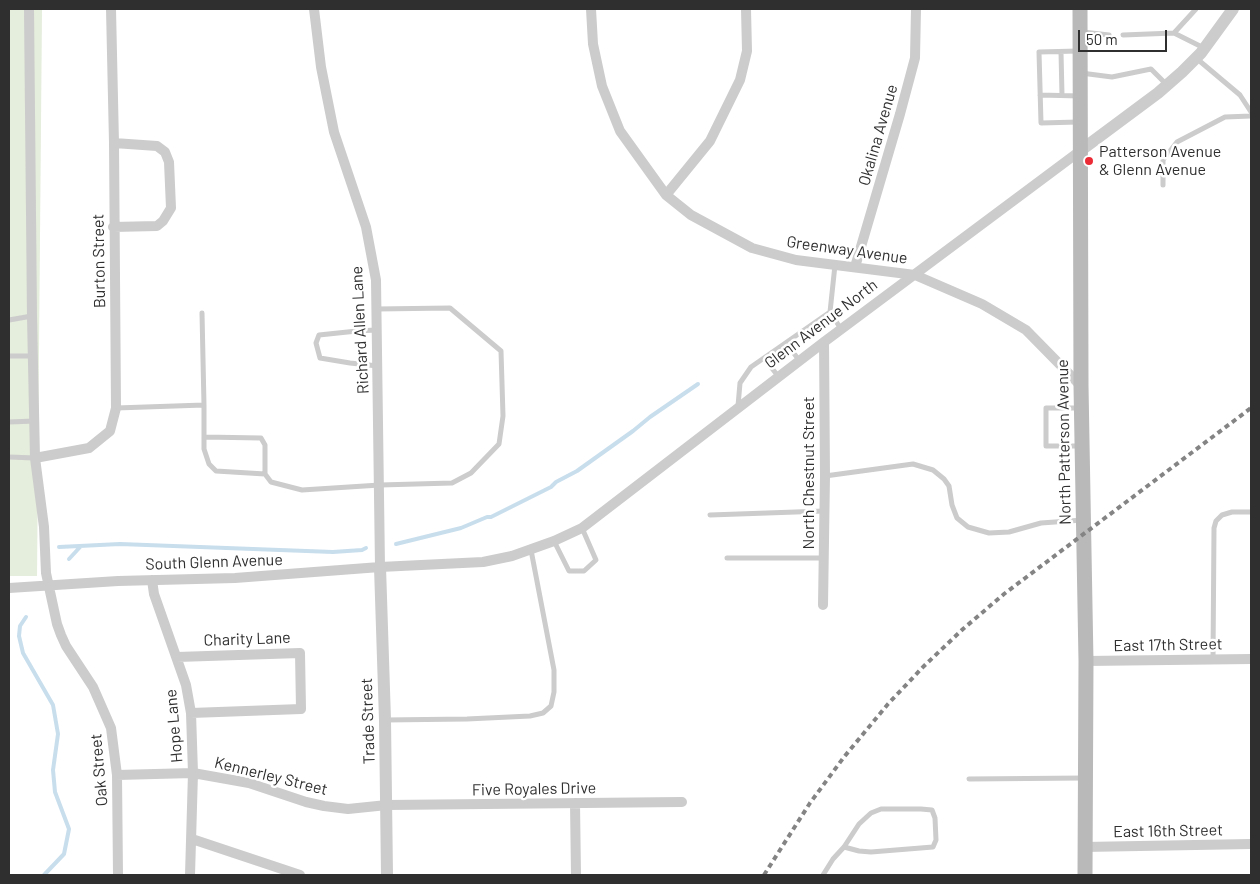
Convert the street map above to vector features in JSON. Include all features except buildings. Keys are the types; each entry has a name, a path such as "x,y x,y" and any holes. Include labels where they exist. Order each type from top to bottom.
{"main road":[{"name":"North Patterson Avenue","path":"1080,9 1081,408 1086,661 1084,875"}],"street":[{"name":"Oak Street","path":"29,9 35,458 44,527 46,573 61,635 66,646 94,687 108,721 114,745 117,775 118,875"},
{"name":"Burton Street","path":"35,458 88,448 110,431 116,408 113,227 114,143 110,9"},
{"name":"Richard Allen Lane","path":"314,9 321,67 334,132 366,227 376,280 380,567"},
{"name":"Greenway Avenue","path":"591,9 593,44 602,86 620,131 666,195 691,215 752,248 796,260 915,275 982,304 1026,330 1081,386"},
{"path":"666,195 710,141 740,80 747,51 746,9"},
{"name":"Okalina Avenue","path":"855,267 915,58 916,9"},
{"name":"Glenn Avenue North","path":"380,567 483,562 531,550 582,528 799,360 1168,85 1205,48 1233,9"},
{"path":"113,227 156,226 163,220 171,208 169,162 165,152 157,146 114,143"},
{"name":"North Chestnut Street","path":"823,605 825,476 824,342"},
{"name":"South Glenn Avenue","path":"9,588 152,580 235,578 380,567"},
{"name":"Trade Street","path":"380,567 387,806 387,875"},
{"name":"Hope Lane","path":"152,580 154,594 186,685 190,713 193,773 190,875"},
{"name":"Charity Lane","path":"177,657 300,653 301,709 190,713"},
{"name":"East 17th Street","path":"1086,661 1251,658"},
{"name":"Kennerley Street","path":"117,775 193,773 248,783 324,806 348,809 387,806"},
{"name":"Five Royales Drive","path":"387,806 682,802"},
{"path":"575,803 576,875"},
{"path":"192,838 300,875"},
{"name":"East 16th Street","path":"1084,847 1251,844"}],"lane":[{"path":"1174,33 1196,9"},
{"path":"1080,32 1110,35"},
{"path":"1123,34 1174,33 1205,48"},
{"path":"1080,51 1039,52 1041,123 1081,122"},
{"path":"1061,52 1062,95"},
{"path":"1196,58 1240,95 1251,112"},
{"path":"1081,72 1112,77 1151,69 1168,85"},
{"path":"1040,95 1081,96"},
{"path":"1163,186 1163,160 1176,142 1225,117 1251,116"},
{"path":"835,265 830,312 842,329"},
{"path":"204,437 261,438 265,445 265,474 271,482 302,490 452,483 471,473 499,444 503,416 501,351 450,308 377,309"},
{"path":"738,407 740,383 751,367 830,312"},
{"path":"202,313 204,449 209,464 216,471 265,474"},
{"path":"9,320 32,316"},
{"path":"377,330 357,330 319,335 316,343 320,358 378,366"},
{"path":"786,343 799,360"},
{"path":"9,356 34,356"},
{"path":"764,358 778,376"},
{"path":"116,408 204,405"},
{"path":"1081,408 1046,408 1046,446 1082,446"},
{"path":"9,422 34,421"},
{"path":"9,457 35,458"},
{"path":"825,476 913,464 933,470 949,486 952,505 957,518 968,527 989,533 1008,532 1041,523 1083,520"},
{"path":"710,515 824,511"},
{"path":"1213,659 1214,528 1216,521 1222,515 1232,512 1251,512"},
{"path":"554,541 569,571 584,571 596,560 582,528"},
{"path":"385,720 530,716 544,713 551,706 554,692 554,670 531,550"},
{"path":"727,558 824,558"},
{"path":"969,780 1085,778"},
{"path":"822,875 844,847 858,824 870,813 881,809 920,809 932,810 935,818 936,840 932,847 871,852 844,847"}],"green space":[{"path":"9,9 42,9 37,576 9,576"}],"waterway":[{"path":"396,544 461,528 491,517 551,487 556,482 577,471 698,384"},
{"path":"59,547 120,544 333,552 362,550 366,548"},
{"path":"69,559 81,546"},
{"path":"26,617 20,626 19,636 23,653 53,705 58,734 53,770 55,792 69,829 64,854 44,875"}],"railway":[{"path":"764,875 810,803 844,757 888,704 923,667 1004,594 1251,408"}],"place":[{"name":"Patterson Avenue & Glenn Avenue","path":"1089,161"}]}
